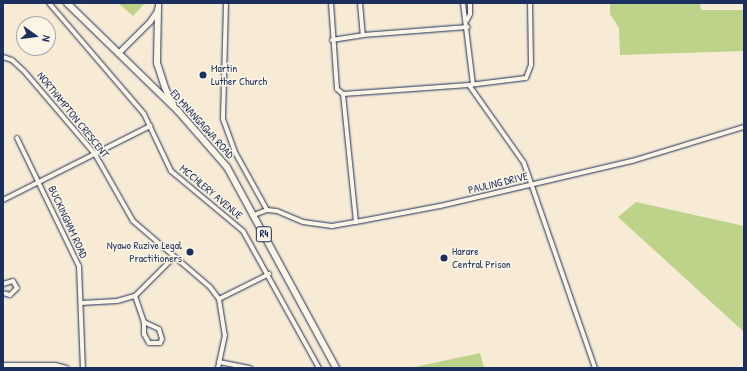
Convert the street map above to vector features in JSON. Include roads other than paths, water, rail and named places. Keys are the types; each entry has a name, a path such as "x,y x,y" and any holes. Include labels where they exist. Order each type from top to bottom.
{"highway":[{"name":"R4","path":"67,3 118,53"},
{"path":"158,6 157,63 165,88 178,111"},
{"name":"ED MNANGAGWA ROAD","path":"118,53 178,111 227,167 336,368"}],"main road":[{"path":"118,53 150,21 158,6"}],"street":[{"name":"MCCHLERY AVENUE","path":"49,3 133,100 150,126 171,171 243,231 269,274 319,368"},
{"path":"226,3 223,119 236,154 267,210 254,216"},
{"path":"331,3 332,40 337,89 343,94 522,80 529,75 531,65 530,3"},
{"path":"360,3 363,35"},
{"path":"463,3 468,27 471,85 524,163 533,184 595,368"},
{"path":"467,20 470,14 470,3"},
{"path":"332,40 363,35 468,27"},
{"name":"NORTHAMPTON CRESCENT","path":"3,58 12,60 24,71 95,154 133,221 210,287 219,299"},
{"path":"343,94 356,222"},
{"path":"3,200 150,126"},
{"name":"PAULING DRIVE","path":"267,210 318,225 332,226 356,222 440,206 632,161 744,127"},
{"name":"BUCKINGHAM ROAD","path":"17,138 77,258 81,303 83,368"},
{"path":"81,303 117,301 135,296 174,257"},
{"path":"218,368 225,335 219,299 269,274"},
{"path":"3,284 13,281 17,288 10,295 3,293"},
{"path":"135,296 144,322 144,334 149,343 160,343 162,339 159,329 144,322"},
{"path":"220,362 250,368"},
{"path":"3,365 55,365 67,368"}],"place":[{"name":"Martin Luther Church","path":"203,75"},
{"name":"Nyawo Ruzive Legal Practitioners","path":"190,252"},
{"name":"Harare Central Prison","path":"444,258"}]}
